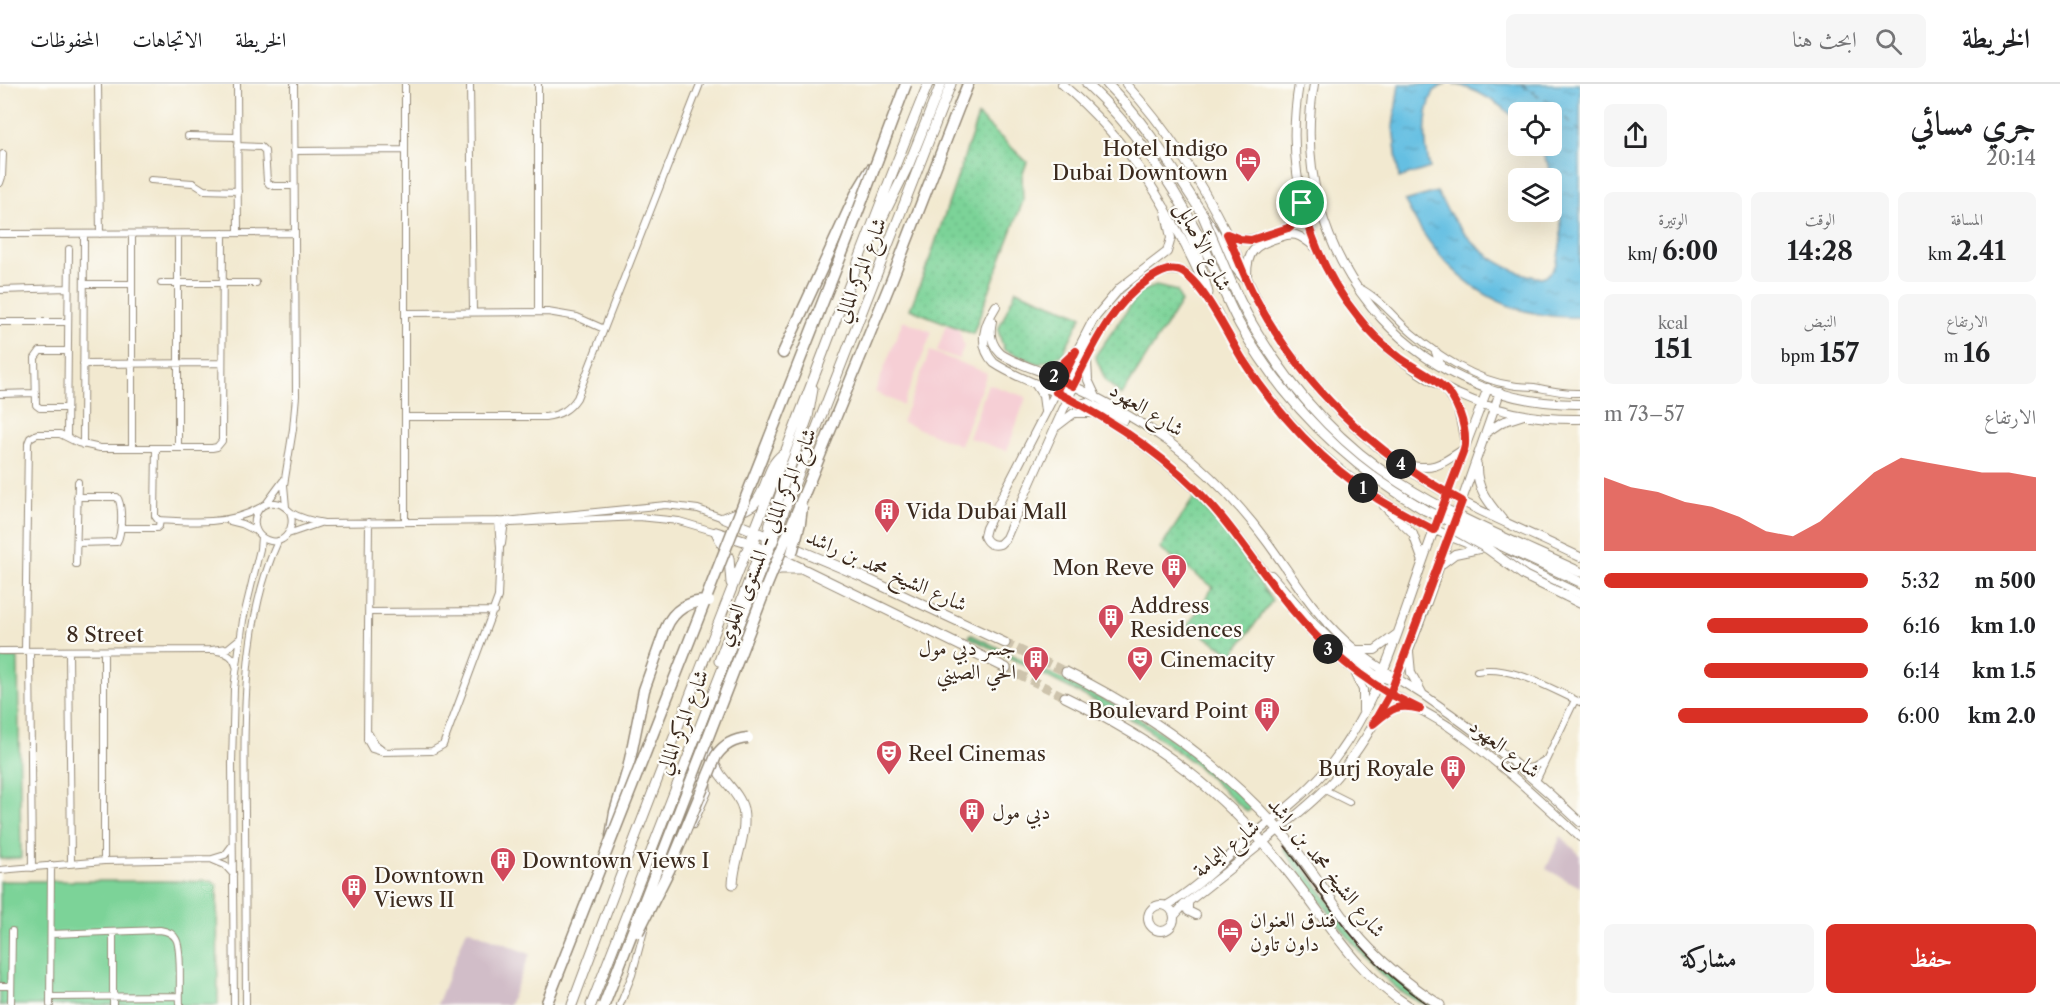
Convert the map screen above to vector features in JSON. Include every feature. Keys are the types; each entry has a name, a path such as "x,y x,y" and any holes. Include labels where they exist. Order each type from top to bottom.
{"highway":[{"name":"شارع المركز المالي - المستوى العلوي","path":"546,1005 906,84"},
{"name":"شارع المركز المالي - المستوى العلوي","path":"604,1005 801,500 892,279 968,84"},
{"path":"783,353 856,194 876,161"},
{"path":"792,554 801,518 801,500"},
{"path":"611,837 613,820 628,770 644,690 668,623 674,614 687,605 702,600 713,601"},
{"path":"622,957 641,927 658,893 716,756 728,743 748,738"}],"main road":[{"name":"شارع المركز المالي","path":"572,1005 729,592 743,558 753,544 754,532 869,229 928,84"},
{"path":"848,286 909,164 941,84"},
{"name":"شارع المركز المالي","path":"772,534 789,502 951,84"},
{"name":"شارع الأصايل","path":"1087,84 1131,130 1170,183 1199,235 1240,326 1282,388 1307,417 1377,480 1425,510 1580,582"},
{"name":"شارع الأصايل","path":"1107,84 1155,140 1180,177 1203,216 1237,295 1261,340 1290,382 1331,427 1372,463 1415,492 1580,573"},
{"path":"1170,183 1198,257 1208,293"},
{"path":"1203,216 1234,266 1248,281"},
{"path":"768,552 808,417 813,378"},
{"path":"723,518 756,501 772,466 785,453"},
{"path":"789,502 789,533 808,554"},
{"path":"1425,510 1444,524 1488,549 1525,576 1580,603"},
{"name":"شارع الشيخ محمد بن راشد","path":"723,518 754,532 772,534 808,554 1005,643"},
{"path":"716,532 730,564 729,592"},
{"name":"شارع الشيخ محمد بن راشد","path":"716,532 753,544 1006,668"},
{"path":"708,704 710,684 756,561 753,544"},
{"name":"شارع المركز المالي","path":"591,1005 768,552"},
{"path":"743,558 753,556 756,561"},
{"path":"751,597 775,571 785,568 804,570"},
{"path":"949,639 959,622"},
{"name":"شارع الشيخ محمد بن راشد","path":"1066,672 1123,702 1168,732 1217,771 1279,830 1305,861 1365,945 1407,983 1440,1005"},
{"name":"شارع الشيخ محمد بن راشد","path":"1065,697 1110,719 1163,752 1213,790 1256,833 1353,958 1386,990 1407,1005"},
{"path":"702,719 704,740 709,753 743,808 744,831 733,872 733,884"}],"street":[{"path":"98,84 100,234"},
{"path":"237,84 238,233"},
{"path":"234,1005 232,738 236,668 246,602 260,549 259,534 254,519 276,492 284,477 291,445 295,404 294,84"},
{"path":"405,84 405,522"},
{"path":"470,84 472,312"},
{"path":"538,84 538,312"},
{"path":"405,417 545,417 564,412 577,398 700,84"},
{"name":"شارع الأصايل","path":"1062,84 1091,110 1125,147 1143,171 1182,238 1218,315 1257,382 1290,422 1327,459 1378,499 1434,530 1486,549 1580,594"},
{"name":"شارع الأصايل","path":"1126,84 1176,146 1207,195 1272,327 1316,386 1353,426 1423,479 1462,501 1580,557"},
{"path":"1314,84 1310,135 1315,192 1335,249 1356,286 1376,312 1398,335 1440,367 1500,392 1533,400 1580,404"},
{"path":"1296,86 1295,148 1302,203 1316,248 1339,292 1369,330 1399,358 1441,384 1482,403 1527,414 1560,419 1580,419"},
{"path":"188,136 237,137"},
{"path":"237,146 253,146 266,151 268,184 294,186"},
{"path":"294,151 405,150"},
{"path":"0,183 3,154"},
{"path":"151,180 193,183 204,190 237,191"},
{"path":"1227,234 1251,240 1288,228 1297,221 1302,203"},
{"path":"1044,372 1060,366 1076,351 1101,309 1125,284 1167,252 1171,238 1165,208"},
{"path":"32,867 27,651 28,441 37,434 67,436 83,445 96,447 217,447 222,441 223,233"},
{"path":"0,234 295,233"},
{"path":"83,445 84,234"},
{"path":"132,234 132,448"},
{"path":"178,234 178,448"},
{"path":"1248,281 1250,255 1253,249 1264,242 1292,234 1301,237 1316,248"},
{"path":"67,436 69,249"},
{"path":"1076,351 1068,383 1068,398 1006,538 996,545 989,543 984,532 1056,392 1068,383 1088,357 1108,321 1124,300 1141,284 1161,272 1176,270 1190,277 1218,315"},
{"path":"161,283 256,283"},
{"path":"84,284 132,284"},
{"path":"1356,286 1371,295 1436,352 1474,372 1505,384 1533,387 1555,393 1580,393"},
{"path":"0,290 68,288"},
{"name":"شارع العهود","path":"1580,822 1521,768 1424,696 1396,679 1381,678 1353,670 1326,647 1307,627 1228,525 1196,489 1139,441 1068,398 998,365 986,351 983,342 984,333 996,306 990,336 996,349 1006,357 1068,383 1153,431 1186,455 1237,504 1306,599 1381,678 1390,694 1420,709 1502,765 1580,837"},
{"path":"1068,383 1101,309"},
{"path":"405,313 538,312 567,315 604,329"},
{"path":"0,322 68,322"},
{"path":"67,408 40,408 36,405 35,358 37,353 68,351"},
{"path":"1436,352 1440,367"},
{"path":"1088,357 1086,369 1088,380 1098,400"},
{"path":"83,364 222,363"},
{"path":"1034,382 1043,396 1045,414"},
{"path":"1396,460 1412,466 1433,467 1444,463 1465,447 1458,408 1441,384"},
{"name":"شارع اليمامة","path":"1166,906 1271,821 1325,771 1341,751 1381,678 1488,388"},
{"name":"شارع اليمامة","path":"1174,916 1188,902 1279,830 1327,787 1351,759 1373,724 1390,694 1409,646 1500,392"},
{"path":"0,394 36,393"},
{"path":"1084,408 1087,402 1139,427 1153,431"},
{"path":"1053,431 1065,418 1074,413 1095,413"},
{"path":"1486,432 1502,422 1527,414"},
{"path":"156,448 155,516 160,520 226,520 244,516 276,502 306,519 324,523 501,521 511,523 639,517 679,521 716,532"},
{"path":"1477,458 1477,481 1480,490 1504,521"},
{"path":"284,477 292,523 288,534"},
{"path":"76,564 78,482"},
{"path":"77,497 119,499 121,528 120,537 114,543 77,543"},
{"path":"1378,499 1413,534 1420,547 1423,561"},
{"path":"501,521 666,506 698,509 723,518"},
{"path":"121,528 157,528 160,520"},
{"path":"226,520 242,524 266,540 278,541"},
{"path":"369,522 368,727 374,743 387,751 428,750 445,737 500,590 501,521"},
{"path":"246,1005 245,714 257,608 266,570 278,541 288,534 324,523"},
{"path":"1553,544 1580,550"},
{"path":"1437,569 1455,554 1467,550 1486,549"},
{"path":"1261,569 1276,580 1307,617 1336,645 1381,678"},
{"path":"369,612 494,610"},
{"path":"1354,649 1375,650 1398,634"},
{"path":"211,650 228,648 240,638"},
{"path":"1409,646 1411,673 1424,696"},
{"path":"211,650 227,654 235,663 236,668"},
{"name":"8 Street","path":"0,651 211,650"},
{"path":"69,651 71,863"},
{"path":"104,651 104,861"},
{"path":"1353,670 1363,690 1361,717"},
{"path":"1477,671 1512,673 1577,701 1536,781 1529,782 1502,765"},
{"path":"1373,724 1396,707 1406,706 1420,709"},
{"path":"1521,768 1536,766 1546,758"},
{"path":"620,1005 632,975 648,919 706,798 709,787 707,782 699,775 689,776 672,800"},
{"path":"1327,787 1350,800"},
{"path":"0,870 104,861 212,859 225,855 232,846"},
{"path":"212,859 225,865 232,874"},
{"path":"51,865 50,1001 180,996"},
{"path":"1188,902 1188,911 1196,915"},
{"path":"1156,906 1166,906 1174,916 1173,924 1164,931 1159,931 1151,926 1148,918 1150,911 1156,906"},
{"path":"11,1005 12,931"},
{"path":"51,934 166,931 175,936 178,947 180,1005"},
{"path":"113,932 113,1005"},
{"path":"0,986 11,986"}],"shaded area":[{"path":"903,320 932,332 903,405 875,392"},
{"path":"946,325 959,330 964,346 959,359 937,351"},
{"path":"930,351 987,373 960,445 902,422"},
{"path":"988,384 1026,397 1007,451 969,438"},
{"path":"1561,836 1580,855 1580,887 1546,869"},
{"path":"467,929 530,954 509,1005 437,1005"}],"green space":[{"path":"978,116 1027,162 1022,176 1023,201 973,334 910,309 930,258"},
{"path":"1156,286 1177,291 1181,302 1122,395 1106,381 1095,356 1140,292"},
{"path":"1016,290 1082,316 1062,355 1039,364 1004,350 998,330"},
{"path":"1195,496 1238,550 1272,601 1233,654 1188,626 1213,587 1160,549"},
{"path":"970,634 1133,714 1184,748 1252,808 1247,812 1197,766 1140,724 969,637"},
{"path":"0,658 18,658 21,858 0,859"},
{"path":"1288,845 1346,925 1434,1005 1415,1000 1394,986 1373,966 1331,915 1283,849"},
{"path":"0,881 212,881 217,885 218,1005 0,1005"}],"water":[{"path":"1399,84 1445,84 1434,91 1426,119 1430,168 1399,178 1393,127"},
{"path":"1454,84 1580,84 1580,317 1550,316 1523,310 1497,301 1474,287 1435,250 1405,201 1437,192 1461,229 1494,259 1521,273 1537,277 1547,275 1555,266 1560,247 1562,222 1562,168 1550,168 1544,156 1562,156 1562,102 1508,102 1508,112 1472,90"}],"ferry route":[{"path":"1521,84 1552,105 1580,132"}],"tunnel":[{"path":"1005,643 1066,672"},
{"path":"1006,668 1065,697"}],"tram line":[{"path":"1285,846 1333,912 1366,952 1385,971 1428,1005"}],"place":[{"name":"Hotel Indigo Dubai Downtown","path":"1248,183"},
{"name":"Vida Dubai Mall","path":"887,534"},
{"name":"Mon Reve","path":"1174,590"},
{"name":"Address Residences","path":"1111,640"},
{"name":"جسر دبي مول الحي الصيني","path":"1036,682"},
{"name":"Cinemacity","path":"1140,682"},
{"name":"Boulevard Point","path":"1267,733"},
{"name":"Reel Cinemas","path":"889,776"},
{"name":"Burj Royale","path":"1453,791"},
{"name":"دبي مول","path":"972,834"},
{"name":"Downtown Views I","path":"503,883"},
{"name":"Downtown Views II","path":"354,910"},
{"name":"فندق العنوان داون تاون","path":"1230,954"}],"route":[{"path":"1302,203 1297,221 1288,228 1251,240 1227,234 1254,295 1284,345 1340,413 1381,450 1423,479 1438,488 1448,493 1462,501 1390,694 1420,709 1406,706 1396,707 1373,724 1390,694 1353,670 1313,634 1228,525 1196,489 1118,426 1056,392 1062,380 1076,351 1060,366 1044,372 1062,380 1073,386 1100,333 1124,300 1141,284 1161,272 1176,270 1184,272 1195,283 1218,315 1257,382 1308,441 1347,476 1378,499 1434,530 1448,493 1465,445 1458,408 1441,384 1409,365 1380,342 1348,305 1330,278 1316,248 1302,203"}]}
